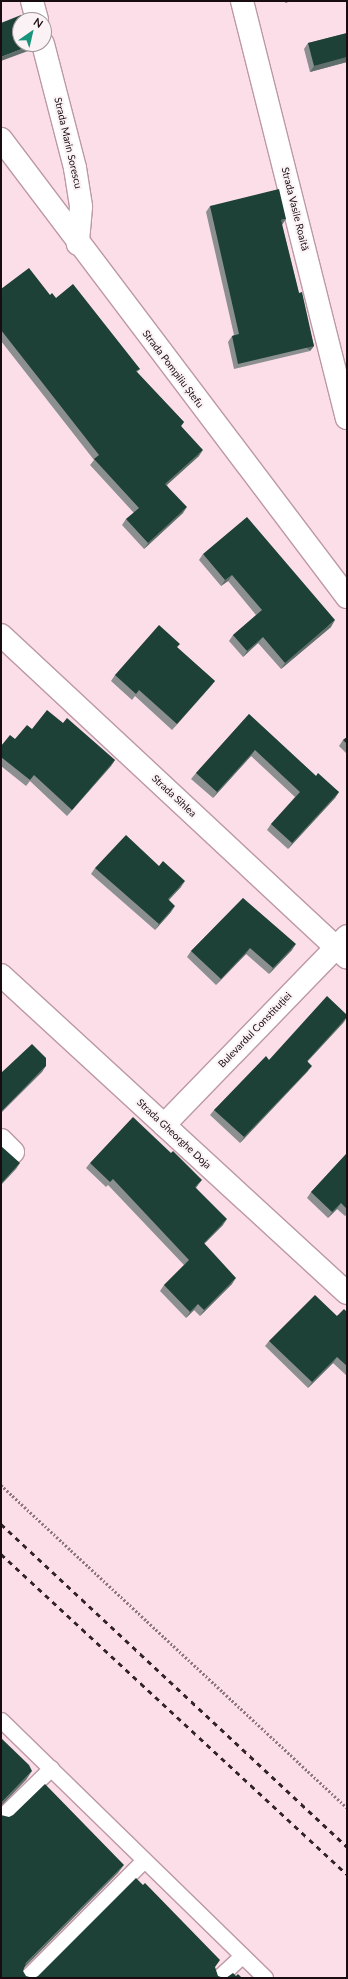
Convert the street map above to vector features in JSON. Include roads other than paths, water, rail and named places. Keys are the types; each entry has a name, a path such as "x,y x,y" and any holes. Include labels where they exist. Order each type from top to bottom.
{"street":[{"path":"32,1 35,12"},
{"name":"Strada Vasile Roaită","path":"242,1 347,418"},
{"name":"Strada Marin Sorescu","path":"45,52 75,168 81,206 78,244"},
{"name":"Strada Pompiliu Ștefu","path":"1,139 78,244 347,597"},
{"name":"Strada Sihlea","path":"1,635 343,947"},
{"name":"Bulevardul Constituției","path":"164,1126 343,947"},
{"name":"Strada Gheorghe Doja","path":"1,975 347,1293"}],"lane":[{"path":"1,1720 143,1861 265,1978"},
{"path":"1,1817 50,1768"},
{"path":"26,1978 143,1861"},
{"path":"218,1978 242,1956"}],"railway":[{"path":"1,1524 347,1847"},
{"path":"1,1554 347,1874"}]}
